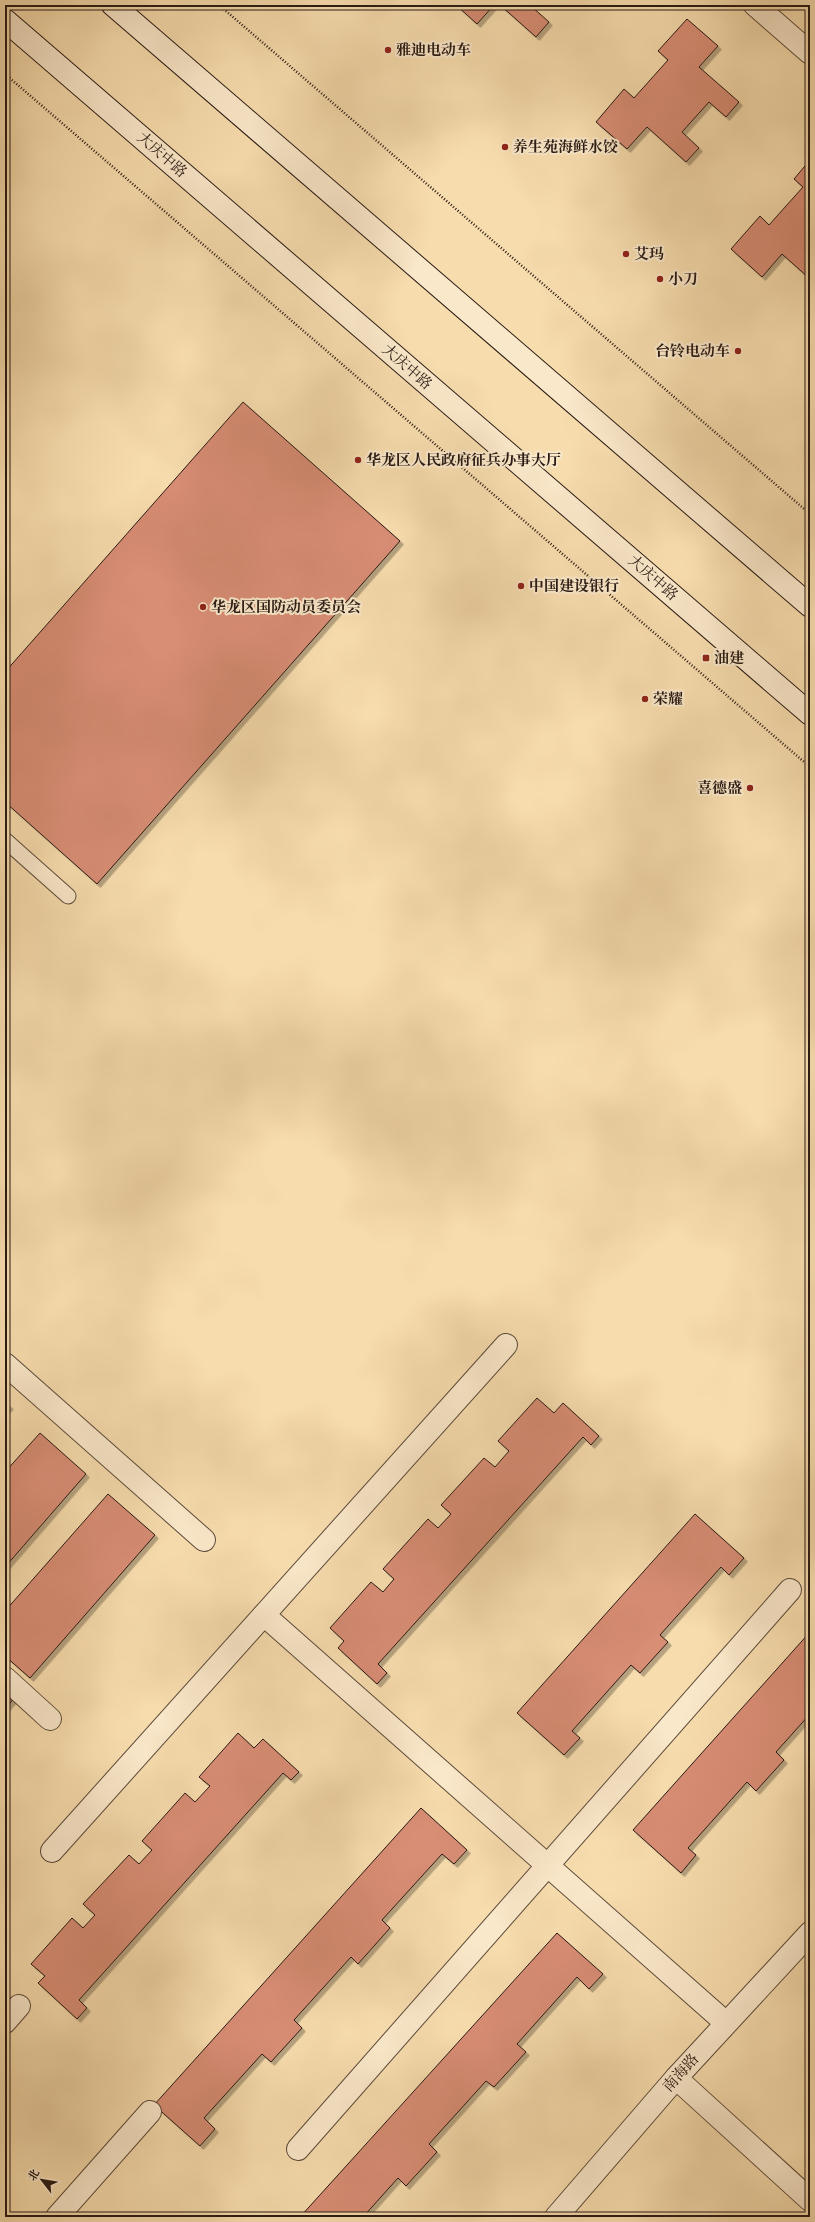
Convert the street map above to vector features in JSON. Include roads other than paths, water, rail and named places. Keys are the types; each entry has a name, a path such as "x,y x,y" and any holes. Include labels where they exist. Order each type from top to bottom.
{"street":[{"path":"113,5 810,606"},
{"path":"754,5 810,53"},
{"name":"大庆中路","path":"5,20 810,714"},
{"path":"52,1851 506,1345"},
{"path":"5,1364 204,1540"},
{"path":"298,2149 790,1590"},
{"path":"264,1615 546,1866 726,2023"},
{"path":"5,1678 50,1719"},
{"name":"南海路","path":"556,2217 676,2078 810,1933"},
{"path":"676,2078 810,2200"},
{"path":"57,2217 150,2112"}],"lane":[{"path":"5,840 68,896"}],"place":[{"name":"雅迪电动车","path":"388,50"},
{"name":"养生苑海鲜水饺","path":"505,147"},
{"name":"艾玛","path":"626,254"},
{"name":"小刀","path":"660,279"},
{"name":"台铃电动车","path":"738,351"},
{"name":"华龙区人民政府征兵办事大厅","path":"358,460"},
{"name":"中国建设银行","path":"521,586"},
{"name":"华龙区国防动员委员会","path":"203,607"},
{"name":"油建","path":"706,658"},
{"name":"荣耀","path":"645,699"},
{"name":"喜德盛","path":"750,788"}]}
